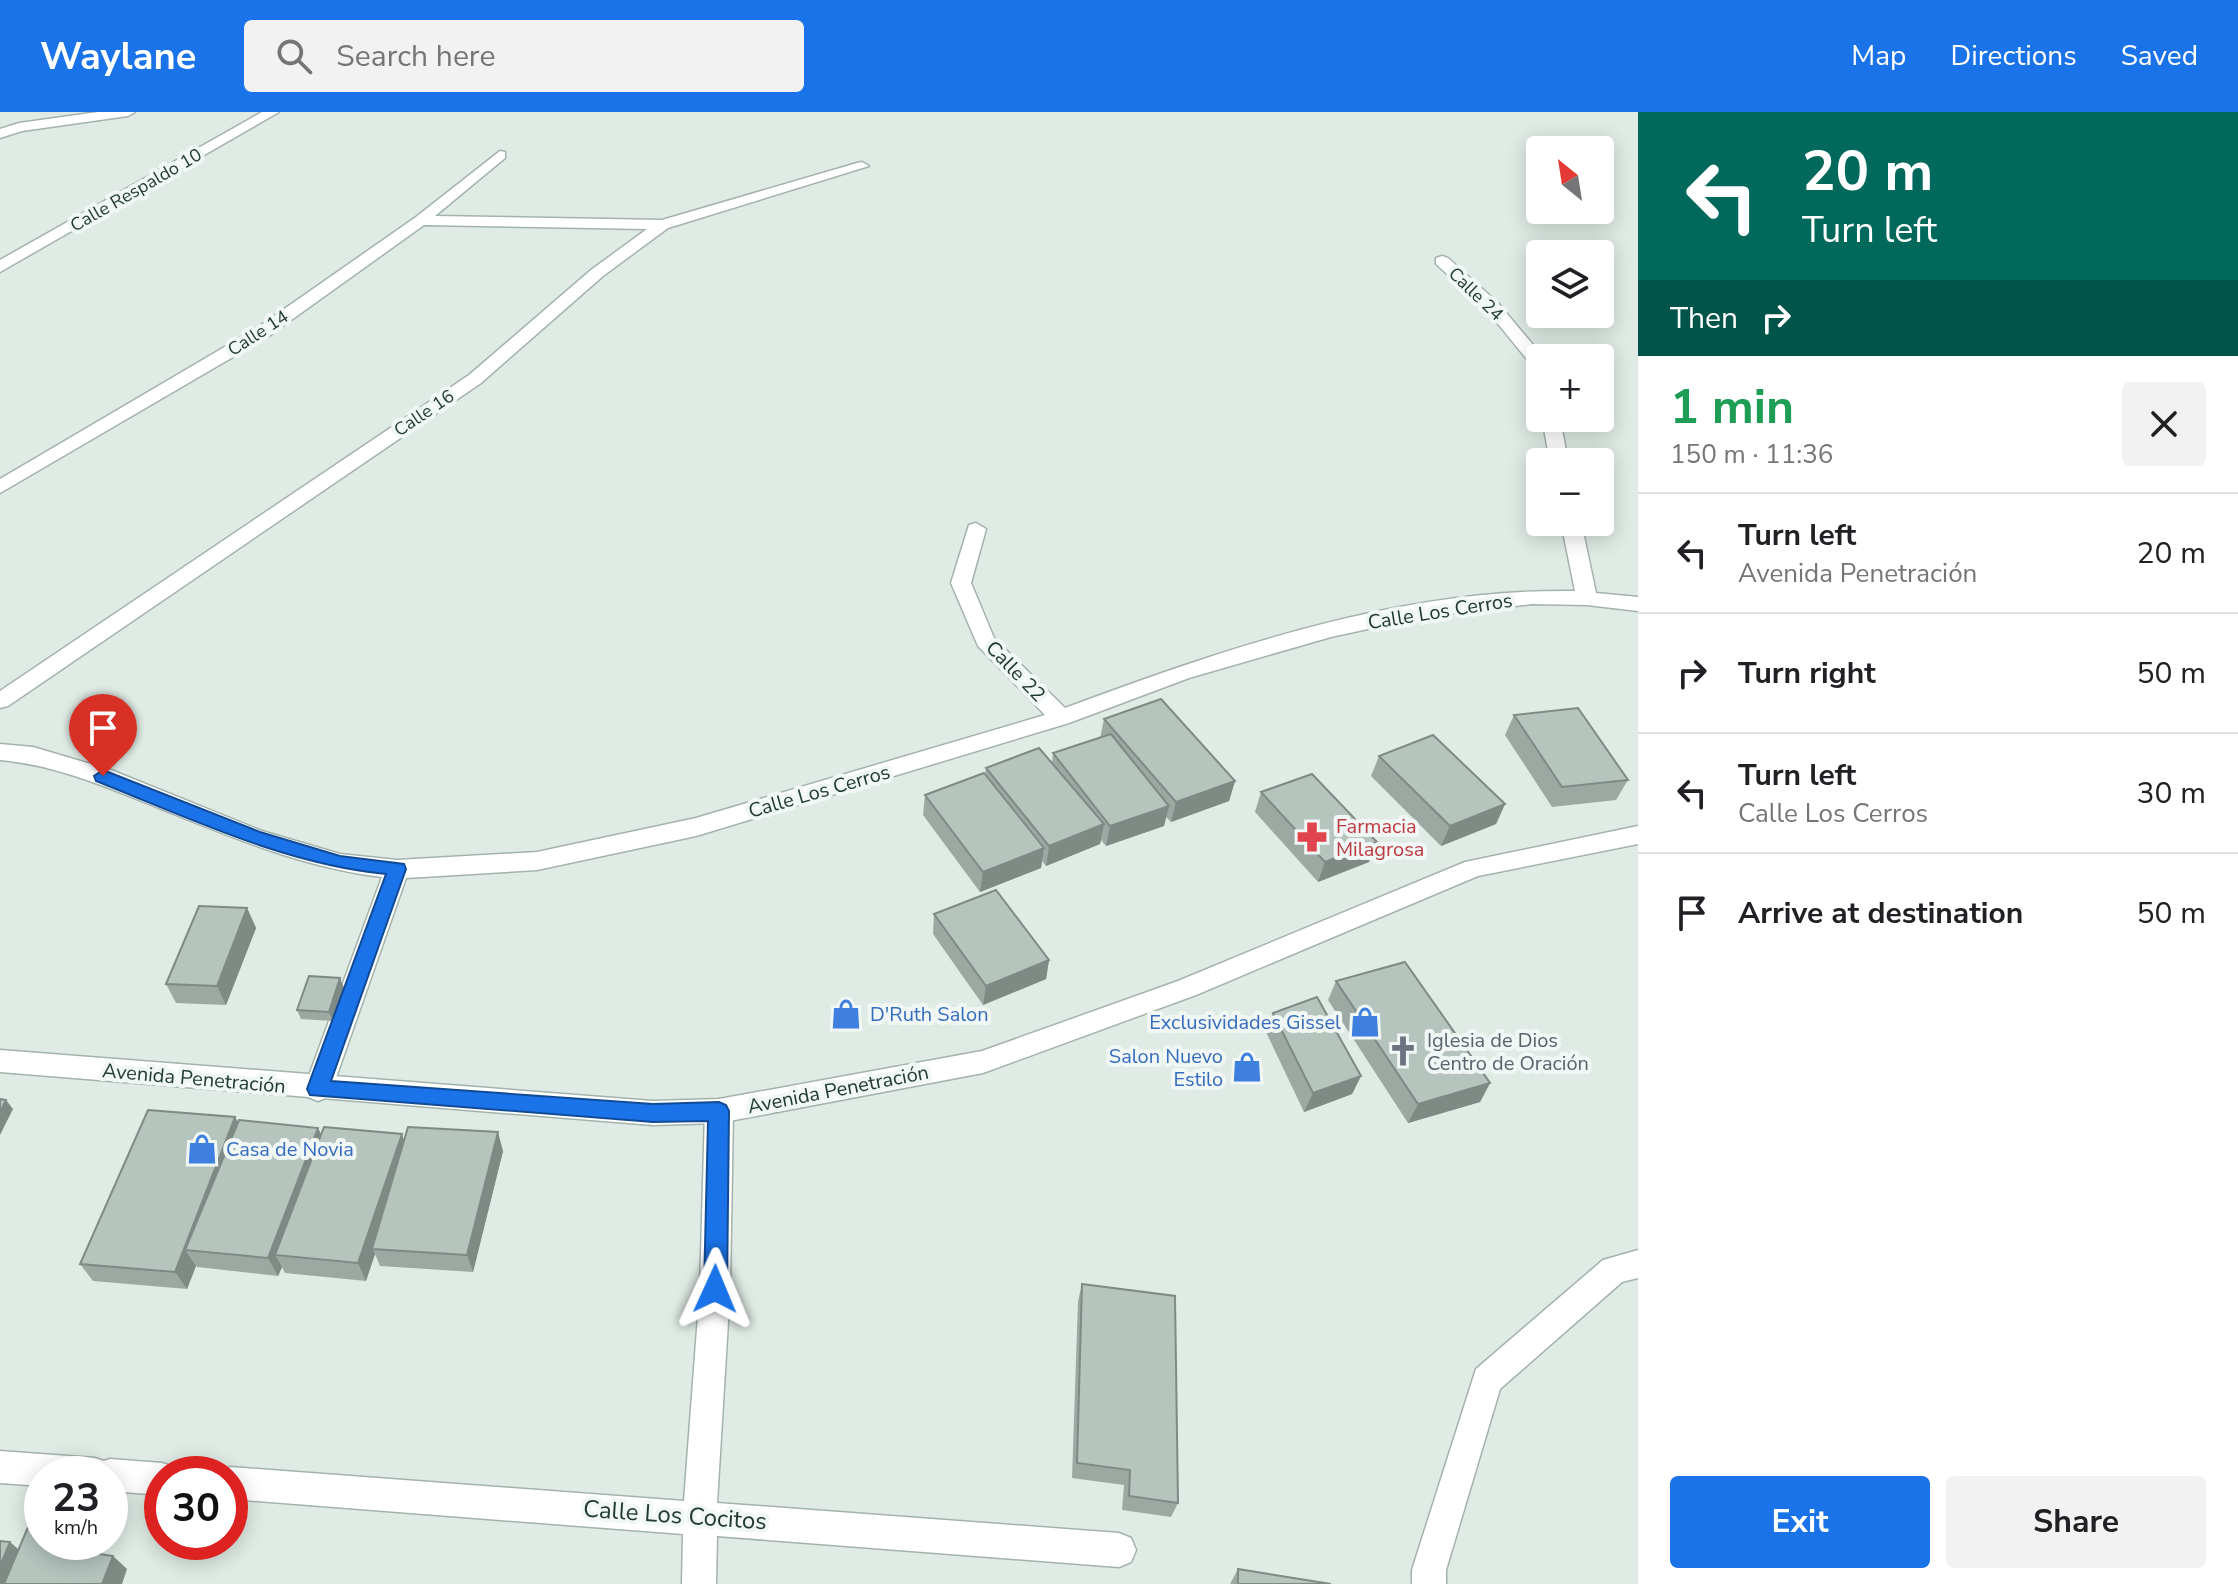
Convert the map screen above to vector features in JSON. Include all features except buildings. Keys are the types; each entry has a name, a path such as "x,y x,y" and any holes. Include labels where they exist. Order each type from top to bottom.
{"street":[{"path":"0,134 19,127 128,112"},
{"name":"Calle Respaldo 10","path":"0,267 272,112"},
{"name":"Calle 14","path":"0,487 263,332 421,220 500,155"},
{"name":"Calle 16","path":"0,701 475,379 597,273 663,225 862,166"},
{"path":"421,220 663,225"},
{"name":"Calle 24","path":"1442,261 1492,306 1526,347"},
{"name":"Calle 22","path":"976,529 961,583 985,641 1061,718"},
{"path":"1574,536 1587,598"},
{"name":"Calle Los Cerros","path":"0,752 33,755 103,776 254,837 340,863 397,869 537,861 696,827 1061,718 1181,673 1356,625 1423,610 1532,597 1587,598 1638,604"},
{"name":"Avenida Penetración","path":"0,1061 318,1089 653,1113 719,1111 983,1062 1187,988 1474,868 1638,835"},
{"path":"318,1089 397,869"},
{"path":"699,1584 700,1516 715,1289 719,1111"},
{"path":"1429,1584 1429,1570 1487,1380 1614,1270 1638,1264"},
{"path":"0,1467 24,1469"},
{"name":"Calle Los Cocitos","path":"248,1484 1119,1550"}],"place":[{"name":"Farmacia Milagrosa","path":"1312,837"},
{"name":"D'Ruth Salon","path":"846,1014"},
{"name":"Exclusividades Gissel","path":"1365,1022"},
{"name":"Iglesia de Dios Centro de Oración","path":"1403,1051"},
{"name":"Salon Nuevo Estilo","path":"1247,1067"},
{"name":"Casa de Novia","path":"202,1149"}],"route":[{"path":"103,776 254,837 340,863 397,869 318,1089 653,1113 719,1111 715,1289"}]}
